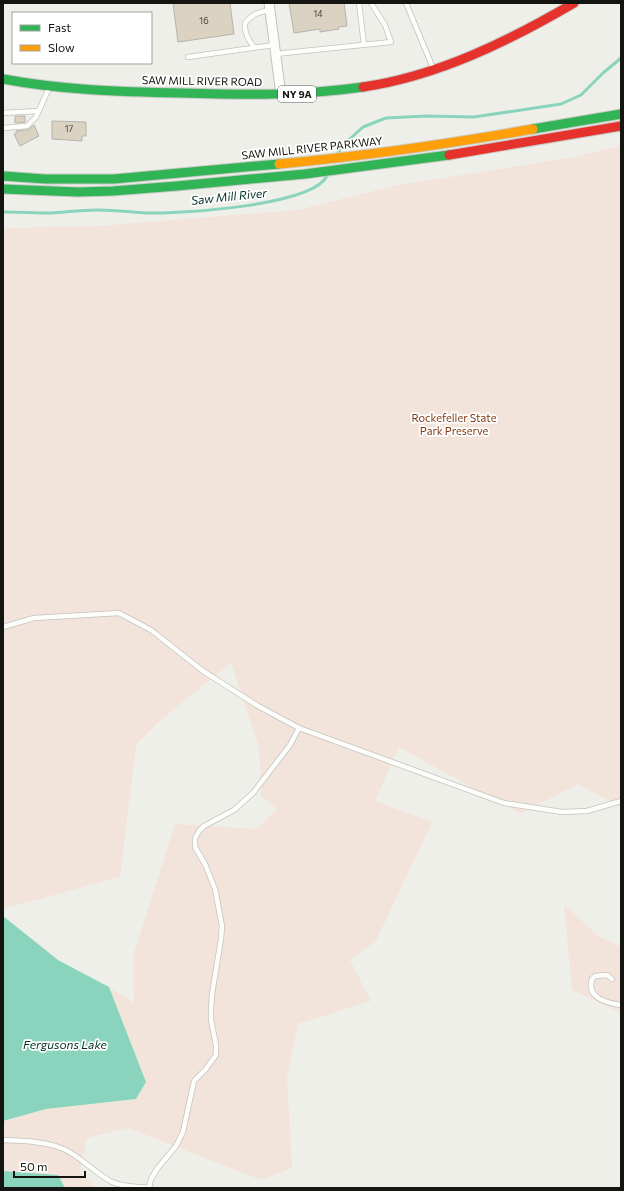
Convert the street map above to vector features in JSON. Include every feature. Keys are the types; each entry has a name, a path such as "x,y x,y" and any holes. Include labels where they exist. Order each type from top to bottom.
{"main road":[{"name":"SAW MILL RIVER ROAD","path":"3,79 50,86 114,91 281,94 334,91 368,86 434,70 468,58 499,45 574,3"},
{"name":"SAW MILL RIVER PARKWAY","path":"6,176 45,179 114,179 345,158 493,136 621,114"},
{"path":"3,188 78,192 113,191 321,172 456,154 621,126"}],"street":[{"path":"270,6 281,94"}],"lane":[{"path":"360,3 364,45"},
{"path":"275,54 391,42 385,25 371,3"},
{"path":"406,3 434,70"},
{"path":"254,47 248,40 245,32 245,23 257,12 270,6"},
{"path":"188,57 274,45"},
{"path":"3,128 26,126 36,117 50,86"},
{"path":"3,113 38,111"},
{"path":"3,627 34,618 119,613 151,630 203,671 258,706 299,728 504,803 568,812 587,812 621,801"},
{"path":"3,1140 43,1143 62,1148 113,1182 129,1187 151,1188 151,1179 180,1139 194,1082 216,1056 211,1009 222,926 215,889 205,864 195,846 195,838 204,826 234,810 253,792 290,745 299,728"},
{"path":"612,979 607,975 595,976 592,979 591,989 594,994 607,1003 621,1005"}],"green space":[{"name":"Rockefeller State Park Preserve","path":"621,146 621,807 578,784 520,814 399,747 375,801 432,822 376,941 350,960 371,1001 298,1024 287,1078 292,1168 261,1180 128,1128 87,1138 80,1172 94,1186 103,1188 65,1188 58,1175 3,1171 3,1121 46,1109 136,1099 146,1082 109,987 134,1003 134,953 175,824 257,829 277,809 261,796 259,748 231,663 162,719 136,745 120,877 3,909 3,228 98,226 297,210 393,186 573,157"},
{"path":"564,904 598,936 621,947 621,1013 572,990"}],"water":[{"name":"Fergusons Lake","path":"3,916 58,960 109,987 146,1082 136,1099 46,1109 3,1121"},
{"path":"3,1171 58,1175 65,1188 3,1188"}],"building":[{"path":"173,3 230,3 234,34 178,42"},
{"path":"289,3 344,3 347,26 320,32 320,29 294,33"},
{"path":"15,116 25,116 25,122 15,123"},
{"path":"52,121 86,122 86,136 82,136 82,141 52,139"},
{"path":"34,125 39,136 20,146 14,134 16,134 16,131 28,130"}],"waterway":[{"name":"Saw Mill River","path":"338,153 342,146 363,127 386,118 426,116 474,117 561,104 581,95 603,73 621,58"},
{"name":"Saw Mill River","path":"3,212 52,213 97,210 163,213 214,210 272,201 297,195 316,186 327,176"}],"traffic: fast":[{"path":"3,79 47,86 92,90 204,94 317,92 363,87"},
{"path":"533,129 621,114"},
{"path":"3,189 78,192 113,191 305,174 449,155"},
{"path":"3,176 45,179 114,179 279,164"}],"traffic: slow":[{"path":"279,164 406,149 533,129"}],"traffic: jam":[{"path":"363,87 391,82 446,66 524,31 574,3"},
{"path":"449,155 621,126"}]}
